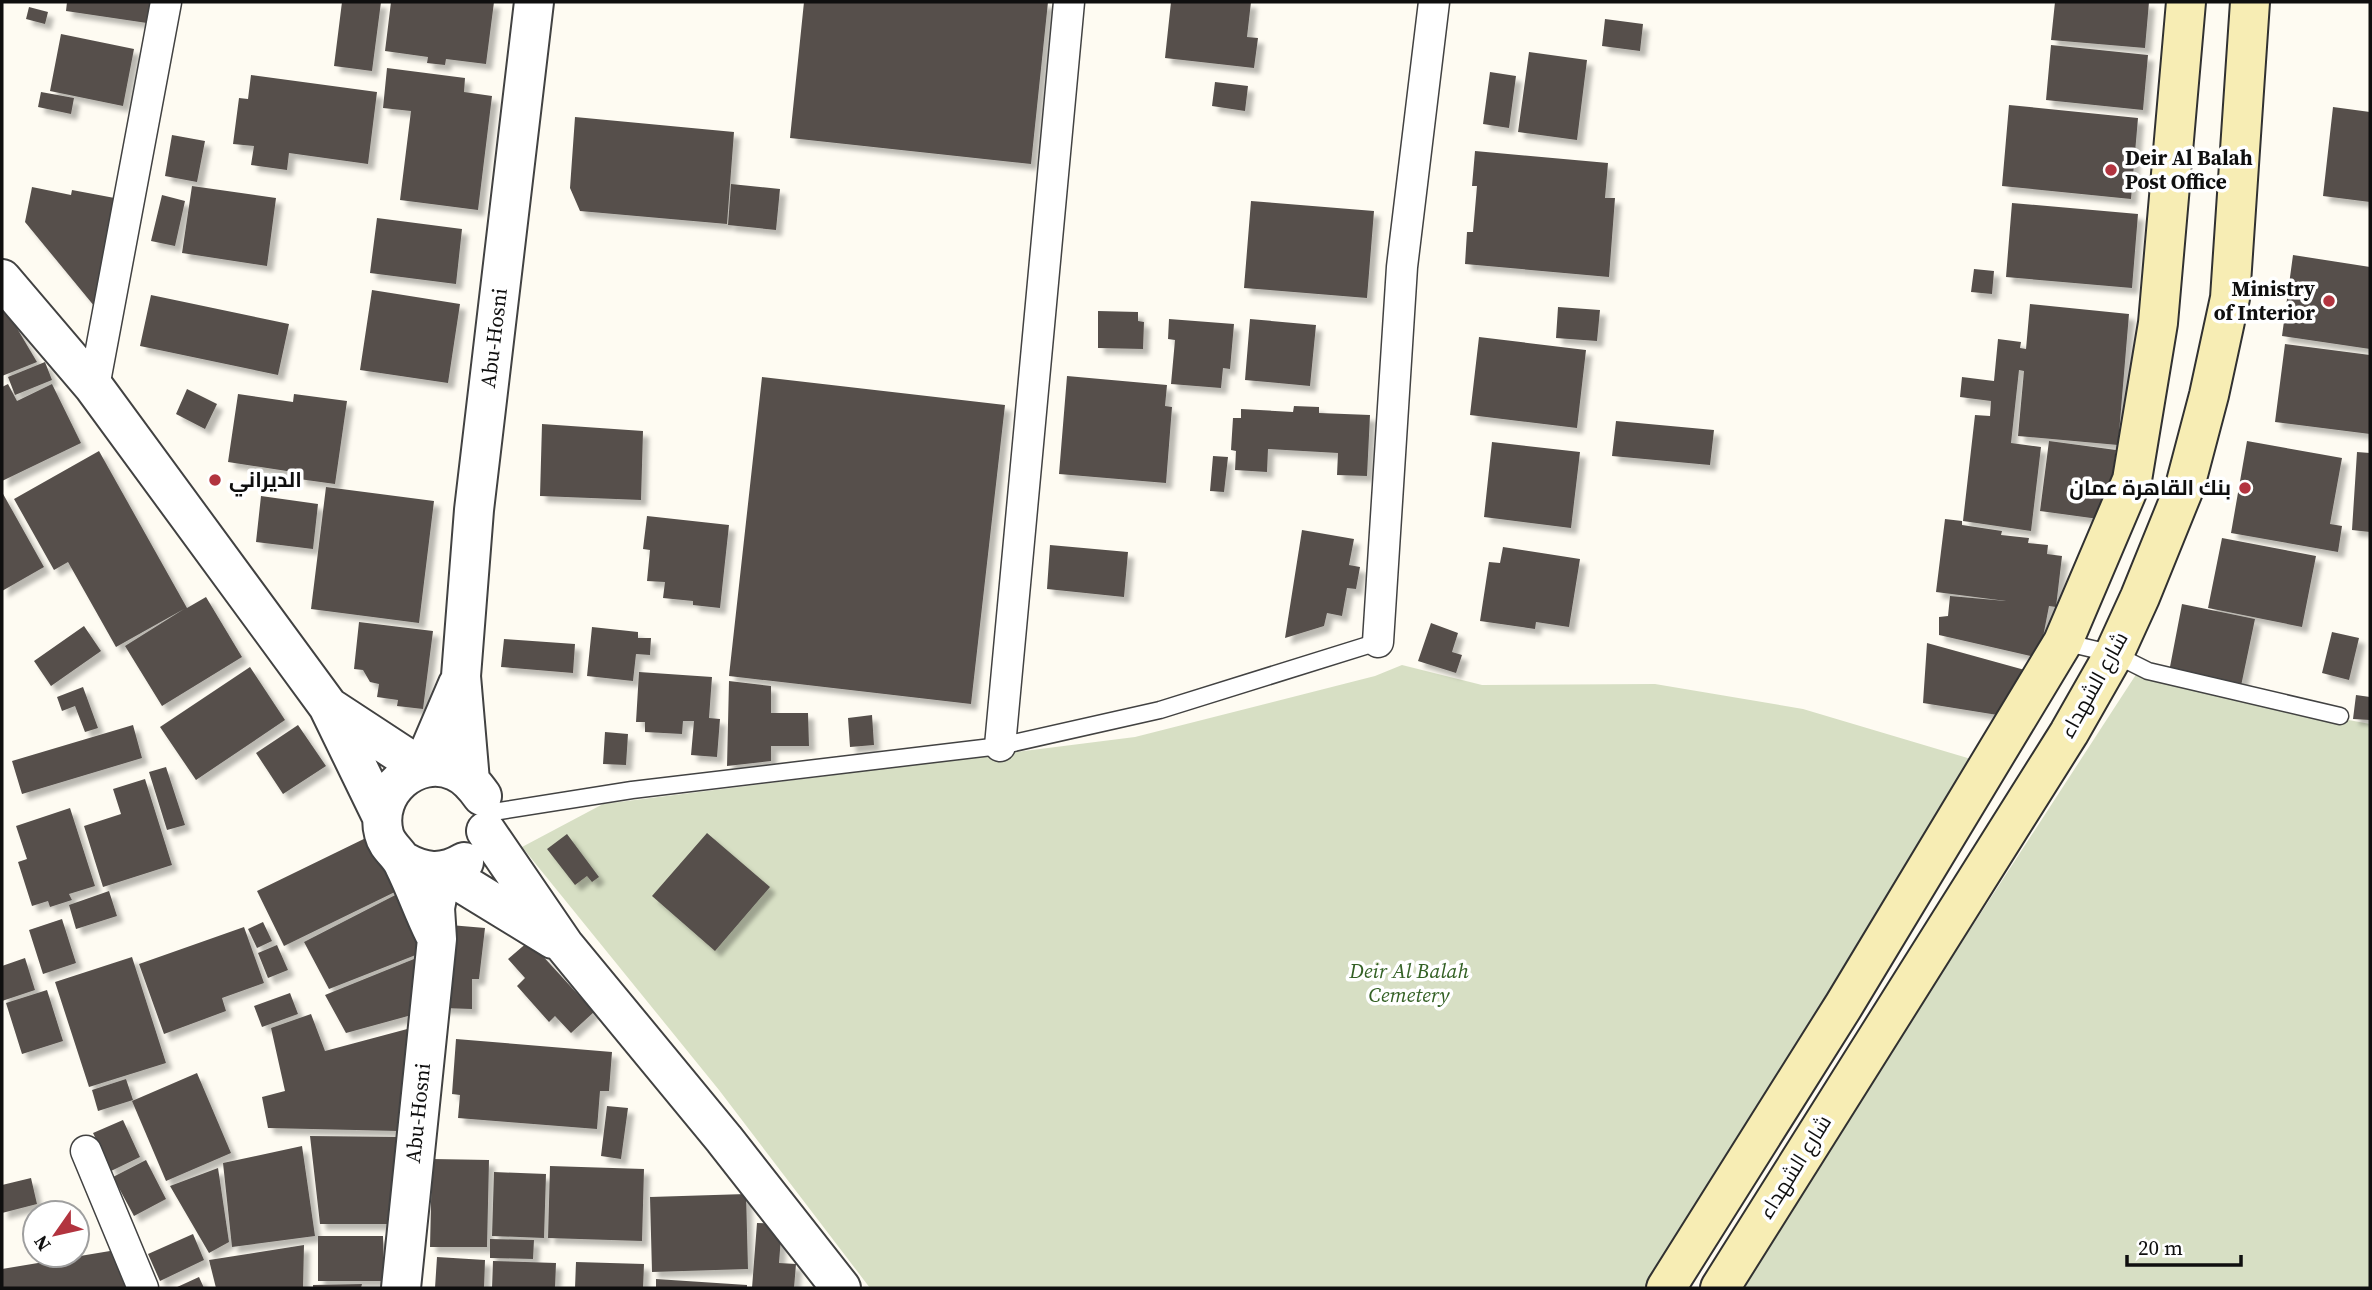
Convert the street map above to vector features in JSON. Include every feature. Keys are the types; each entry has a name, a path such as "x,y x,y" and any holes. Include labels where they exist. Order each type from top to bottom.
{"main road":[{"path":"1666,1288 1844,1005 2063,642 2132,480 2158,323 2186,2"},
{"name":"شارع الشهداء","path":"1720,1288 2068,733 2114,654 2185,486 2209,395 2230,298 2250,2"}],"street":[{"path":"94,387 166,2"},
{"name":"Abu-Hosni","path":"481,808 461,676 474,510 534,2"},
{"path":"1000,747 1069,2"},
{"path":"1378,642 1402,267 1434,2"},
{"path":"2,279 94,387 328,706 422,768"},
{"name":"Abu-Hosni","path":"422,768 461,676"},
{"name":"Abu-Hosni","path":"328,706 382,817 384,834 391,849 403,861 437,939"},
{"path":"382,817 393,786 406,775 422,768 438,767 456,771 564,945 724,1139 841,1288"},
{"path":"403,861 417,869 442,871 467,861 479,847 481,808"},
{"path":"442,871 564,945"},
{"name":"Abu-Hosni","path":"401,1288 437,939 435,908 442,871"},
{"path":"86,1152 143,1288"}],"lane":[{"path":"481,808 1000,747 1160,710 1378,642"},
{"path":"2063,642 2114,654 2148,671 2340,716"}],"green space":[{"name":"Deir Al Balah Cemetery","path":"1402,665 1482,685 1655,684 1803,709 1981,762 1647,1288 870,1288 719,1090 522,847 603,804 1135,737 1375,676"},
{"path":"2137,673 2284,708 2370,724 2370,1288 1737,1288"}],"building":[{"path":"67,2 150,2 147,23 66,11"},
{"path":"342,2 381,2 372,71 334,66"},
{"path":"391,2 494,2 486,64 446,59 445,65 427,63 428,57 385,51"},
{"path":"804,2 1048,2 1031,164 790,138"},
{"path":"1171,2 1251,2 1247,37 1258,38 1254,68 1165,58"},
{"path":"2055,2 2149,2 2145,48 2051,40"},
{"path":"29,7 48,12 45,24 26,19"},
{"path":"1605,19 1643,24 1640,51 1602,46"},
{"path":"61,34 134,49 123,106 50,91"},
{"path":"2051,45 2148,55 2143,110 2046,100"},
{"path":"1529,52 1587,60 1577,140 1518,132"},
{"path":"387,68 465,78 464,92 492,96 478,210 400,200 411,111 383,108"},
{"path":"1490,72 1516,76 1509,128 1483,124"},
{"path":"251,75 377,92 368,164 289,153 287,170 251,165 254,146 233,144 239,98 248,99"},
{"path":"1215,82 1248,86 1245,111 1212,106"},
{"path":"41,92 74,98 71,114 38,107"},
{"path":"2009,105 2138,118 2131,199 2002,186"},
{"path":"2333,107 2370,112 2370,202 2323,196"},
{"path":"575,117 734,132 727,224 580,211 570,188"},
{"path":"172,135 205,141 197,182 165,176"},
{"path":"1475,151 1608,163 1605,198 1615,198 1609,277 1465,264 1467,232 1473,232 1477,186 1472,186"},
{"path":"731,184 780,189 776,230 728,225"},
{"path":"192,186 276,198 267,266 182,253"},
{"path":"32,187 71,195 72,190 120,199 95,307 25,222"},
{"path":"162,195 185,201 175,246 151,241"},
{"path":"1251,201 1374,211 1367,298 1244,288"},
{"path":"2012,203 2138,214 2132,288 2006,277"},
{"path":"377,218 462,229 456,284 370,273"},
{"name":"Ministry of Interior","path":"2293,255 2370,267 2370,349 2282,336"},
{"path":"1974,269 1994,271 1992,294 1971,292"},
{"path":"372,290 460,304 448,383 360,370"},
{"path":"151,295 289,324 278,375 140,346"},
{"path":"2,303 37,362 2,376"},
{"path":"2030,304 2129,314 2118,445 2018,436 2024,371 2019,370 2011,443 2041,447 2031,531 1963,521 1975,415 1990,416 1991,401 1960,397 1962,377 1994,381 1998,339 2021,342 2020,348 2026,349"},
{"path":"1558,307 1600,310 1597,341 1556,338"},
{"path":"1098,311 1138,312 1138,321 1144,322 1143,349 1098,348"},
{"path":"1169,319 1234,324 1230,369 1223,368 1221,388 1171,384 1175,340 1168,339"},
{"path":"1250,319 1316,325 1310,386 1245,380"},
{"path":"1479,337 1586,350 1577,428 1470,415"},
{"path":"2285,344 2370,355 2370,434 2275,422"},
{"path":"45,362 52,380 15,395 8,377"},
{"path":"1067,376 1167,385 1165,406 1172,407 1166,483 1059,474"},
{"path":"762,377 1005,405 971,704 729,676"},
{"path":"8,384 17,401 52,384 81,443 2,481 2,387"},
{"path":"187,389 217,404 205,429 176,414"},
{"path":"238,394 293,402 294,394 347,401 335,484 299,479 300,473 228,462"},
{"path":"1294,406 1319,407 1319,413 1370,415 1367,476 1337,475 1338,453 1268,449 1267,472 1235,470 1236,451 1231,450 1233,418 1241,418 1241,409 1293,412"},
{"path":"1616,421 1714,430 1710,465 1612,456"},
{"path":"542,424 643,431 641,500 540,496"},
{"path":"2049,441 2116,450 2106,520 2040,511"},
{"path":"2247,441 2342,458 2330,524 2342,526 2338,552 2231,533"},
{"path":"1492,442 1580,452 1571,528 1484,517"},
{"path":"99,451 187,608 206,597 242,657 162,706 125,646 184,609 116,647 68,562 54,570 14,499"},
{"path":"2357,452 2370,453 2370,532 2352,530"},
{"path":"1213,456 1228,457 1224,492 1210,491"},
{"path":"326,487 434,501 419,623 311,609"},
{"path":"2,492 44,567 2,591"},
{"path":"261,496 318,504 313,549 256,542"},
{"path":"647,516 729,525 720,608 693,605 693,601 663,598 665,582 647,581 650,550 643,549"},
{"path":"1945,519 1962,521 1962,525 2002,531 2001,535 2029,538 2028,543 2048,545 2047,554 2062,556 2056,607 2049,606 2039,658 1939,635 1939,617 1948,616 1950,596 2006,601 1936,592"},
{"path":"1302,530 1354,539 1349,565 1360,567 1356,589 1347,588 1342,616 1327,613 1324,626 1285,638"},
{"path":"2222,538 2316,556 2302,627 2208,608"},
{"path":"1050,545 1128,552 1124,597 1047,589"},
{"path":"1503,547 1580,559 1569,627 1536,622 1535,629 1480,621 1489,562 1500,563"},
{"path":"2182,604 2255,619 2241,686 2169,672"},
{"path":"359,622 433,631 423,709 397,706 398,700 377,697 379,684 370,682 363,670 354,669"},
{"path":"1431,623 1458,633 1452,652 1462,655 1456,673 1418,661"},
{"path":"84,626 101,651 51,686 34,661"},
{"path":"592,627 638,632 638,638 651,638 650,655 636,654 633,681 587,676"},
{"path":"2332,632 2359,638 2349,680 2322,673"},
{"path":"504,639 575,644 573,673 501,667"},
{"path":"1927,643 2032,672 2010,717 1923,703"},
{"path":"250,667 285,720 196,780 160,727"},
{"path":"639,672 712,677 709,718 720,719 717,757 691,755 694,721 683,721 682,734 645,732 645,722 636,722"},
{"path":"729,681 771,686 771,713 808,713 809,746 771,746 771,761 727,766"},
{"path":"83,687 98,728 85,732 75,706 62,711 57,697"},
{"path":"2356,695 2370,697 2370,720 2353,719"},
{"path":"872,715 874,745 850,747 848,718"},
{"path":"133,725 142,758 22,794 12,761"},
{"path":"298,725 326,766 283,794 256,753"},
{"path":"605,732 628,734 626,765 603,764"},
{"path":"166,767 185,825 167,830 149,772"},
{"path":"145,779 172,865 103,887 84,826 121,814 113,789"},
{"path":"70,808 95,886 69,894 72,900 50,907 48,901 32,906 18,862 27,859 16,826"},
{"path":"707,833 770,887 715,951 652,896"},
{"path":"567,834 599,877 592,882 587,876 575,885 547,849"},
{"path":"372,835 399,890 284,946 257,891"},
{"path":"409,888 431,949 329,989 304,942"},
{"path":"109,891 117,916 76,929 69,905"},
{"path":"62,919 76,963 43,974 29,930"},
{"path":"263,922 272,941 257,948 248,929"},
{"path":"450,925 485,928 479,979 472,979 472,1009 442,1008"},
{"path":"244,927 264,983 222,998 226,1011 164,1034 139,964"},
{"path":"529,941 594,1012 571,1033 555,1016 549,1022 517,986 525,978 508,959"},
{"path":"277,945 288,970 268,978 258,953"},
{"path":"132,957 166,1063 89,1087 55,982"},
{"path":"25,958 35,990 2,1001 2,966"},
{"path":"414,959 419,1013 346,1033 325,995"},
{"path":"47,990 63,1041 22,1054 6,1003"},
{"path":"290,993 298,1014 262,1027 254,1006"},
{"path":"311,1014 325,1051 411,1028 399,1131 268,1128 262,1097 285,1091 271,1028"},
{"path":"456,1039 612,1052 609,1091 600,1091 597,1129 458,1118 460,1095 452,1094"},
{"path":"197,1073 231,1153 166,1181 132,1101"},
{"path":"126,1079 133,1100 98,1111 92,1090"},
{"path":"607,1106 628,1108 621,1159 601,1156"},
{"path":"123,1120 140,1157 111,1171 93,1133"},
{"path":"310,1136 402,1137 390,1224 320,1224"},
{"path":"302,1146 315,1236 232,1247 223,1163"},
{"path":"432,1159 489,1160 487,1247 430,1247"},
{"path":"146,1160 166,1199 134,1216 113,1177"},
{"path":"550,1166 644,1169 642,1241 548,1238"},
{"path":"218,1168 229,1242 209,1253 170,1186"},
{"path":"494,1172 546,1174 544,1238 492,1236"},
{"path":"31,1178 36,1199 21,1199 21,1208 2,1213 2,1185"},
{"path":"746,1194 748,1269 652,1272 650,1197"},
{"path":"757,1223 782,1224 779,1263 796,1264 794,1288 752,1288"},
{"path":"193,1234 204,1260 160,1281 148,1254"},
{"path":"318,1236 383,1236 384,1281 318,1281"},
{"path":"490,1239 534,1240 533,1259 490,1258"},
{"path":"304,1245 303,1288 216,1288 209,1260"},
{"path":"122,1249 128,1288 2,1288 2,1269 21,1266 21,1269 91,1269 91,1254"},
{"path":"437,1257 485,1260 484,1288 435,1288"},
{"path":"493,1261 556,1263 555,1288 492,1288"},
{"path":"576,1262 644,1264 643,1288 575,1288"},
{"path":"199,1277 204,1288 175,1288"},
{"path":"656,1279 747,1285 747,1288 656,1288"},
{"path":"362,1284 361,1288 313,1288 313,1285"}],"place":[{"name":"Deir Al Balah Post Office","path":"2111,170"},
{"name":"Ministry of Interior","path":"2329,301"},
{"name":"الديراني","path":"215,480"},
{"name":"بنك القاهرة عمان","path":"2245,488"}]}
